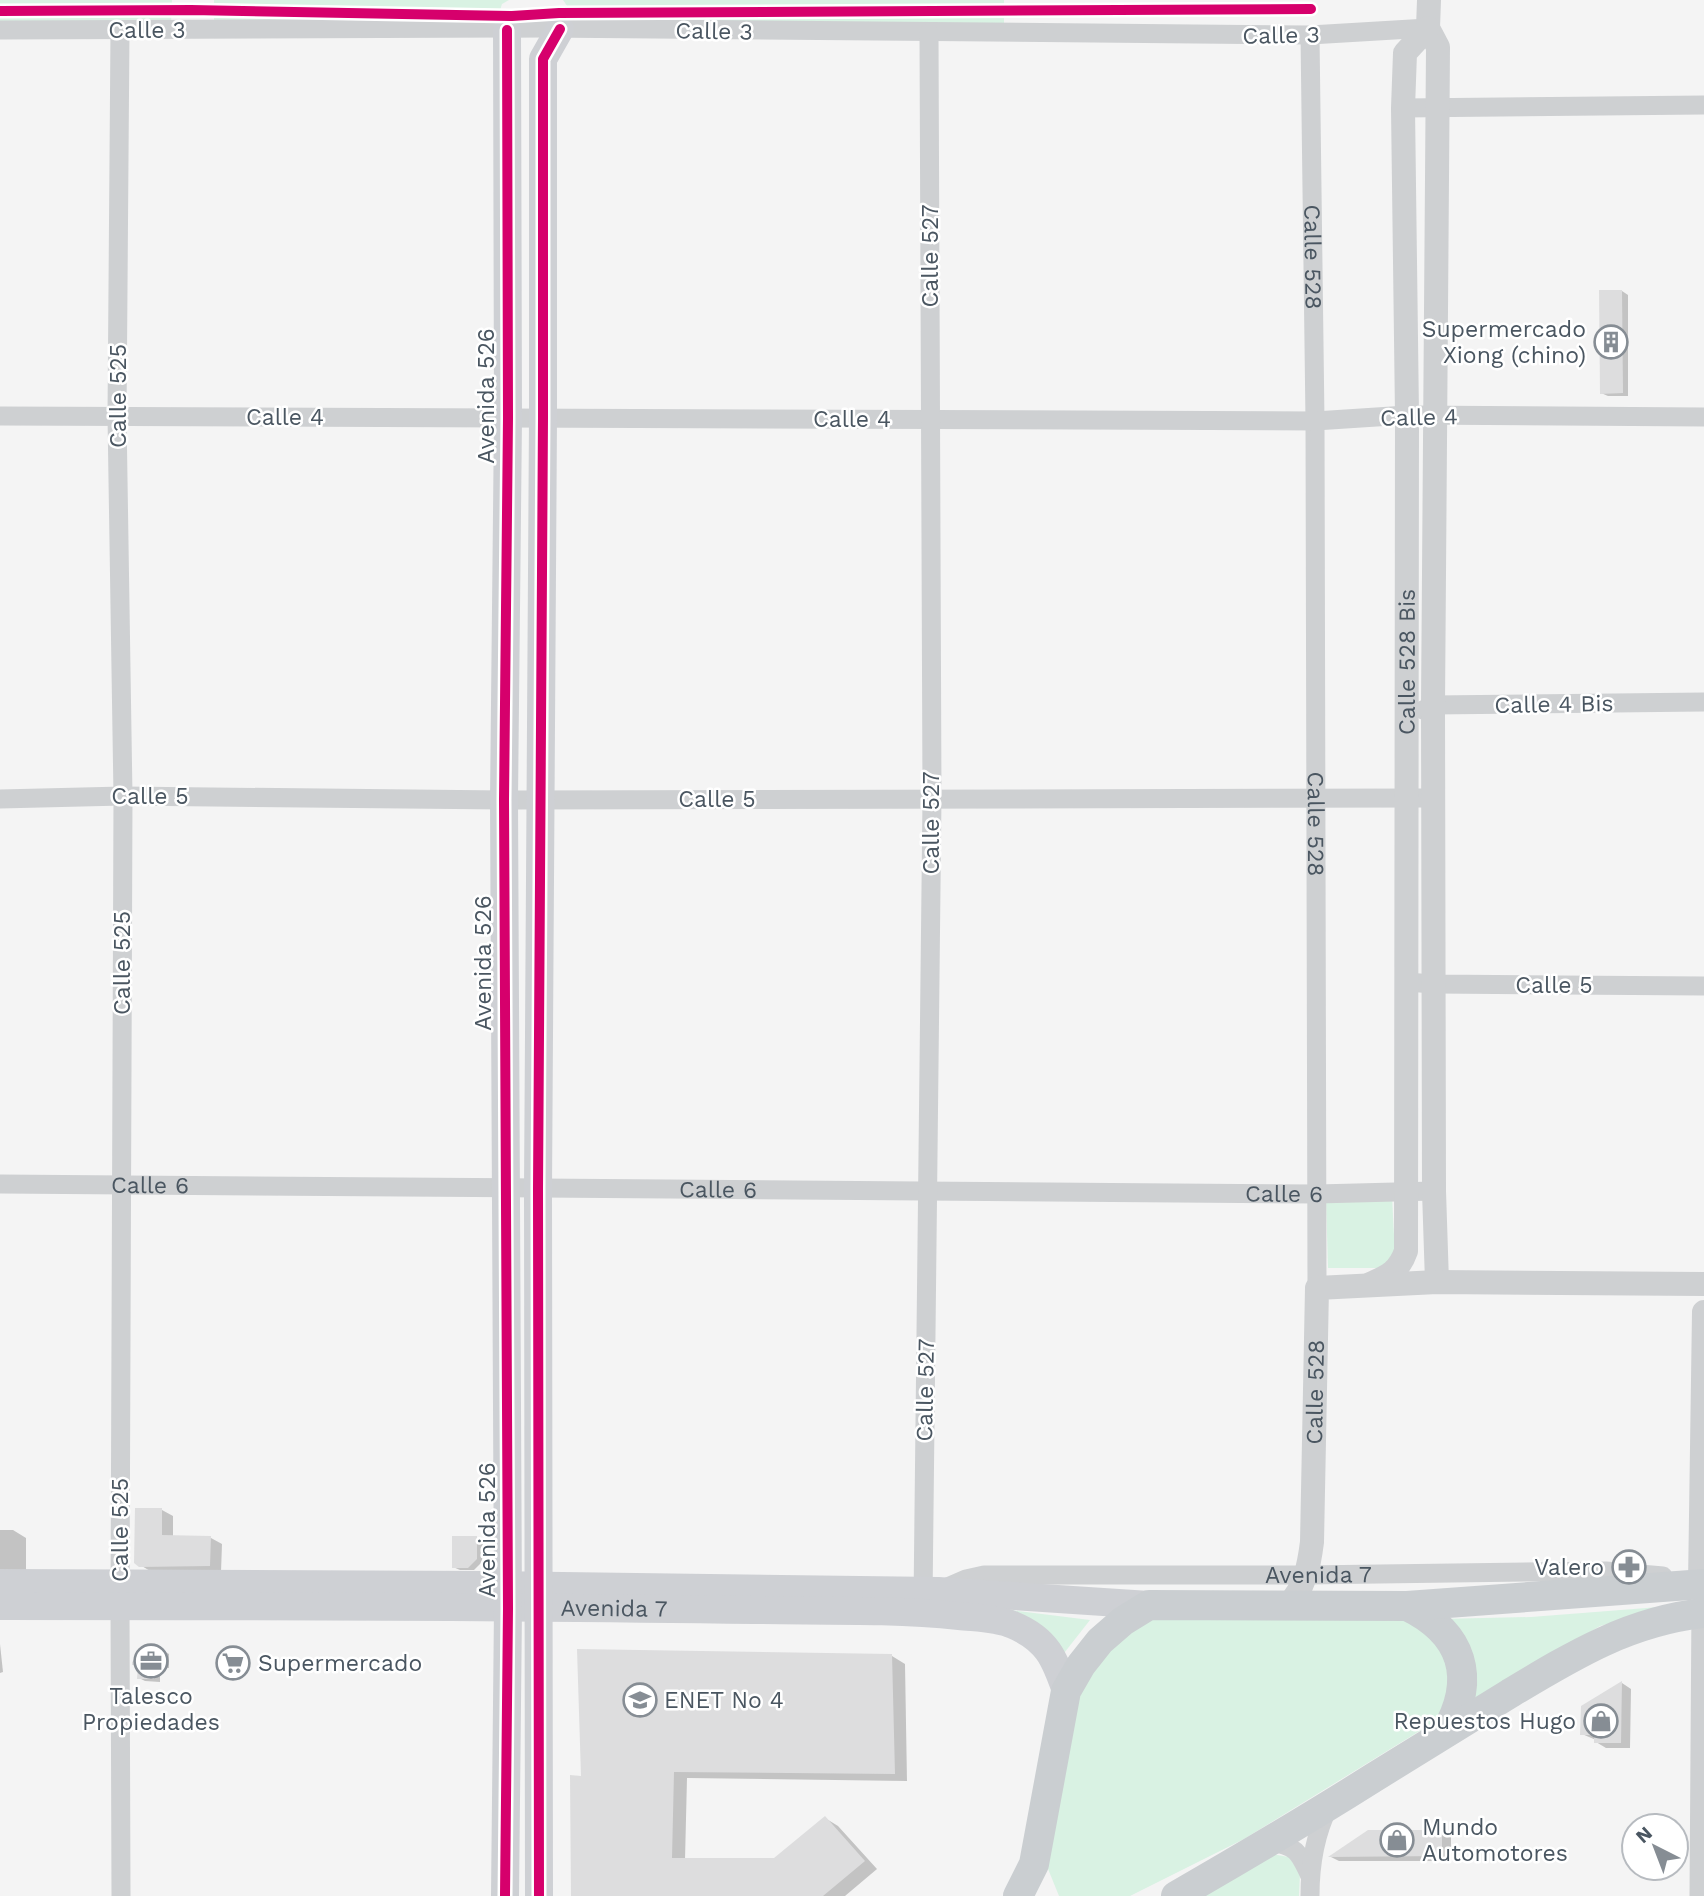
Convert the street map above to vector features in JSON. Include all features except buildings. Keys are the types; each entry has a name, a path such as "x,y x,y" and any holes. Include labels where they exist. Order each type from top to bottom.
{"main road":[{"path":"539,1896 538,1189 543,59 560,29"},
{"name":"Avenida 526","path":"505,1896 508,1597 504,800 508,418 507,30"},
{"name":"Avenida 7","path":"0,1583 120,1594 928,1598 1287,1606 1406,1606 1702,1584"},
{"name":"Avenida 7","path":"0,1606 120,1594"},
{"name":"Avenida 7","path":"928,1598 1011,1623 1030,1633 1044,1644 1054,1658 1066,1691"},
{"path":"1018,1896 1034,1864 1066,1691 1100,1641 1123,1621 1149,1605"},
{"path":"1406,1606 1426,1615 1443,1630 1459,1659 1462,1691 1457,1713 1446,1732"},
{"path":"1176,1896 1329,1806 1446,1732 1601,1642 1680,1617 1702,1613"},
{"path":"1034,1864 1037,1885 1043,1896"}],"street":[{"name":"Calle 528 Bis","path":"1429,0 1428,28 1438,47 1433,705 1434,1191 1437,1282"},
{"name":"Calle 528 Bis","path":"1370,1284 1392,1274 1401,1264 1406,1251 1407,415 1403,108 1405,53 1428,28"},
{"name":"Calle 3","path":"0,30 560,29 1310,36 1428,28"},
{"name":"Calle 525","path":"120,30 117,416 123,796 121,1896"},
{"name":"Calle 527","path":"928,1598 927,1189 932,798 929,33"},
{"name":"Calle 528","path":"1287,1606 1301,1588 1312,1542 1318,1288 1315,421 1310,36"},
{"path":"1403,108 1704,106"},
{"name":"Calle 4","path":"0,416 1315,421 1407,415 1704,417"},
{"name":"Calle 4 Bis","path":"1407,717 1433,705 1704,702"},
{"name":"Calle 5","path":"0,799 123,796 504,800 1434,798"},
{"name":"Calle 5","path":"1405,982 1704,986"},
{"name":"Calle 6","path":"0,1184 1317,1194 1434,1191"},
{"path":"1318,1288 1437,1282 1704,1284"},
{"path":"1699,1896 1704,1312"},
{"name":"Avenida 7","path":"928,1598 966,1579 985,1575 1606,1571 1678,1578 1702,1584"},
{"path":"1310,1896 1310,1876 1321,1822 1329,1806"},
{"path":"1268,1842 1295,1849 1302,1857 1310,1876"}],"green space":[{"path":"0,0 172,0 171,24 0,27"},
{"path":"214,0 509,0 502,4 494,29 214,24"},
{"path":"563,0 1004,0 1004,31 573,29 572,13"},
{"path":"1392,1196 1395,1255 1384,1268 1328,1268 1326,1199"},
{"path":"955,1603 1090,1620 1061,1657"},
{"path":"1672,1606 1600,1626 1469,1703 1440,1619 1531,1617"},
{"path":"1408,1618 1443,1647 1454,1685 1444,1716 1244,1839 1130,1896 1059,1896 1046,1864 1080,1686 1105,1647 1145,1619"},
{"path":"1266,1853 1289,1857 1300,1873 1299,1896 1196,1896"}],"cycle path":[{"path":"0,11 191,10 512,16 559,13 1311,9"},
{"path":"539,1896 538,1189 543,59 560,29"},
{"path":"505,1896 508,1608 504,800 508,418 507,30"}],"place":[{"name":"Supermercado Xiong (chino)","path":"1611,342"},
{"name":"Valero","path":"1629,1567"},
{"name":"Talesco Propiedades","path":"151,1661"},
{"name":"Supermercado","path":"233,1663"},
{"name":"ENET No 4","path":"640,1700"},
{"name":"Repuestos Hugo","path":"1601,1721"},
{"name":"Mundo Automotores","path":"1397,1840"}]}
